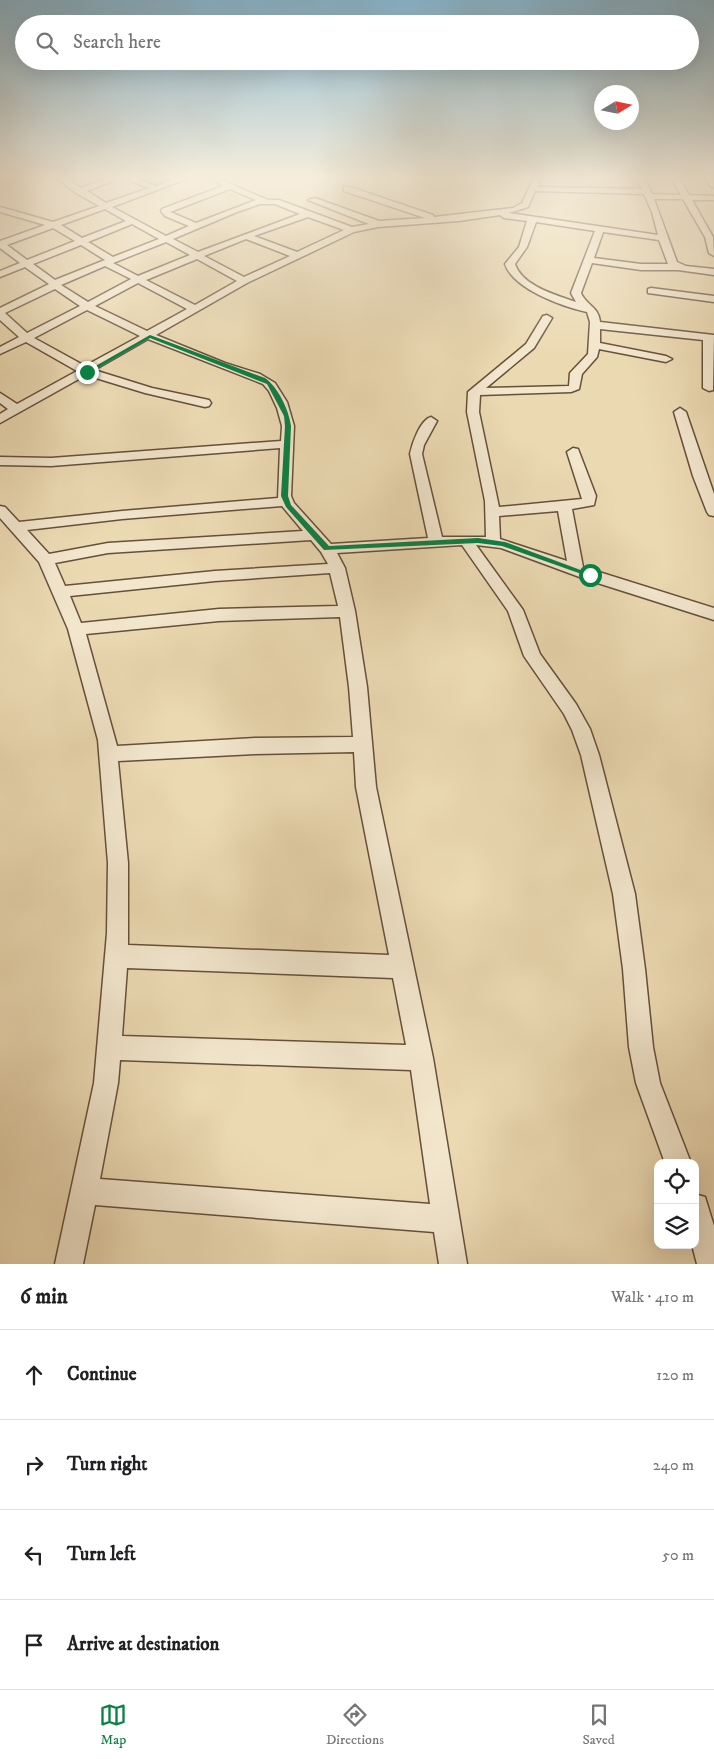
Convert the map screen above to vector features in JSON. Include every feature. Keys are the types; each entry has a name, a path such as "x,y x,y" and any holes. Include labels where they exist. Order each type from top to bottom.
{"street":[{"path":"0,244 20,237"},
{"path":"73,237 137,280 195,309"},
{"path":"0,274 91,237"},
{"path":"162,237 194,256 244,281"},
{"path":"170,237 56,283 0,313 27,338 87,372 149,391 205,403"},
{"path":"0,351 137,280 243,237"},
{"path":"249,237 299,256"},
{"path":"0,420 244,281 337,237"},
{"path":"526,237 523,247 510,264 511,270 523,281 550,296 589,309"},
{"path":"474,392 574,389 576,373 593,355 595,315 580,302 576,294 597,237"},
{"path":"655,237 663,238 670,260 677,267"},
{"path":"709,237 714,254"},
{"path":"0,244 86,305 116,321 270,383 287,416 284,496 321,542 337,568 347,611 358,687 366,787 421,1058 453,1264"},
{"path":"589,260 641,267 677,267 714,272"},
{"path":"651,291 714,299"},
{"path":"493,542 492,512 484,460 475,428 473,412 474,392 530,346 547,318"},
{"path":"594,325 711,338 709,388"},
{"path":"594,345 666,359"},
{"path":"0,397 17,410"},
{"path":"680,412 700,476 714,512"},
{"path":"431,421 416,454 436,542"},
{"path":"0,461 51,462 287,444"},
{"path":"492,512 589,502 590,496 573,452"},
{"path":"16,527 122,515 287,501"},
{"path":"564,506 576,569"},
{"path":"0,510 46,560 61,592 76,629 107,740 118,862 116,956 106,1083 69,1264"},
{"path":"466,541 515,610 532,656 570,709 581,730 592,764 624,894 648,1083 676,1159"},
{"path":"46,560 108,548 321,542 493,542 714,614"},
{"path":"61,592 215,576 337,568"},
{"path":"76,629 219,615 347,611"},
{"path":"108,754 255,746 362,744"},
{"path":"116,956 403,967"},
{"path":"109,1048 421,1058"},
{"path":"84,1191 446,1219"},
{"path":"699,1221 711,1264"}],"route":[{"path":"87,372 150,336 270,383 287,416 284,496 288,505 327,548 478,540 503,544 590,575"}]}
